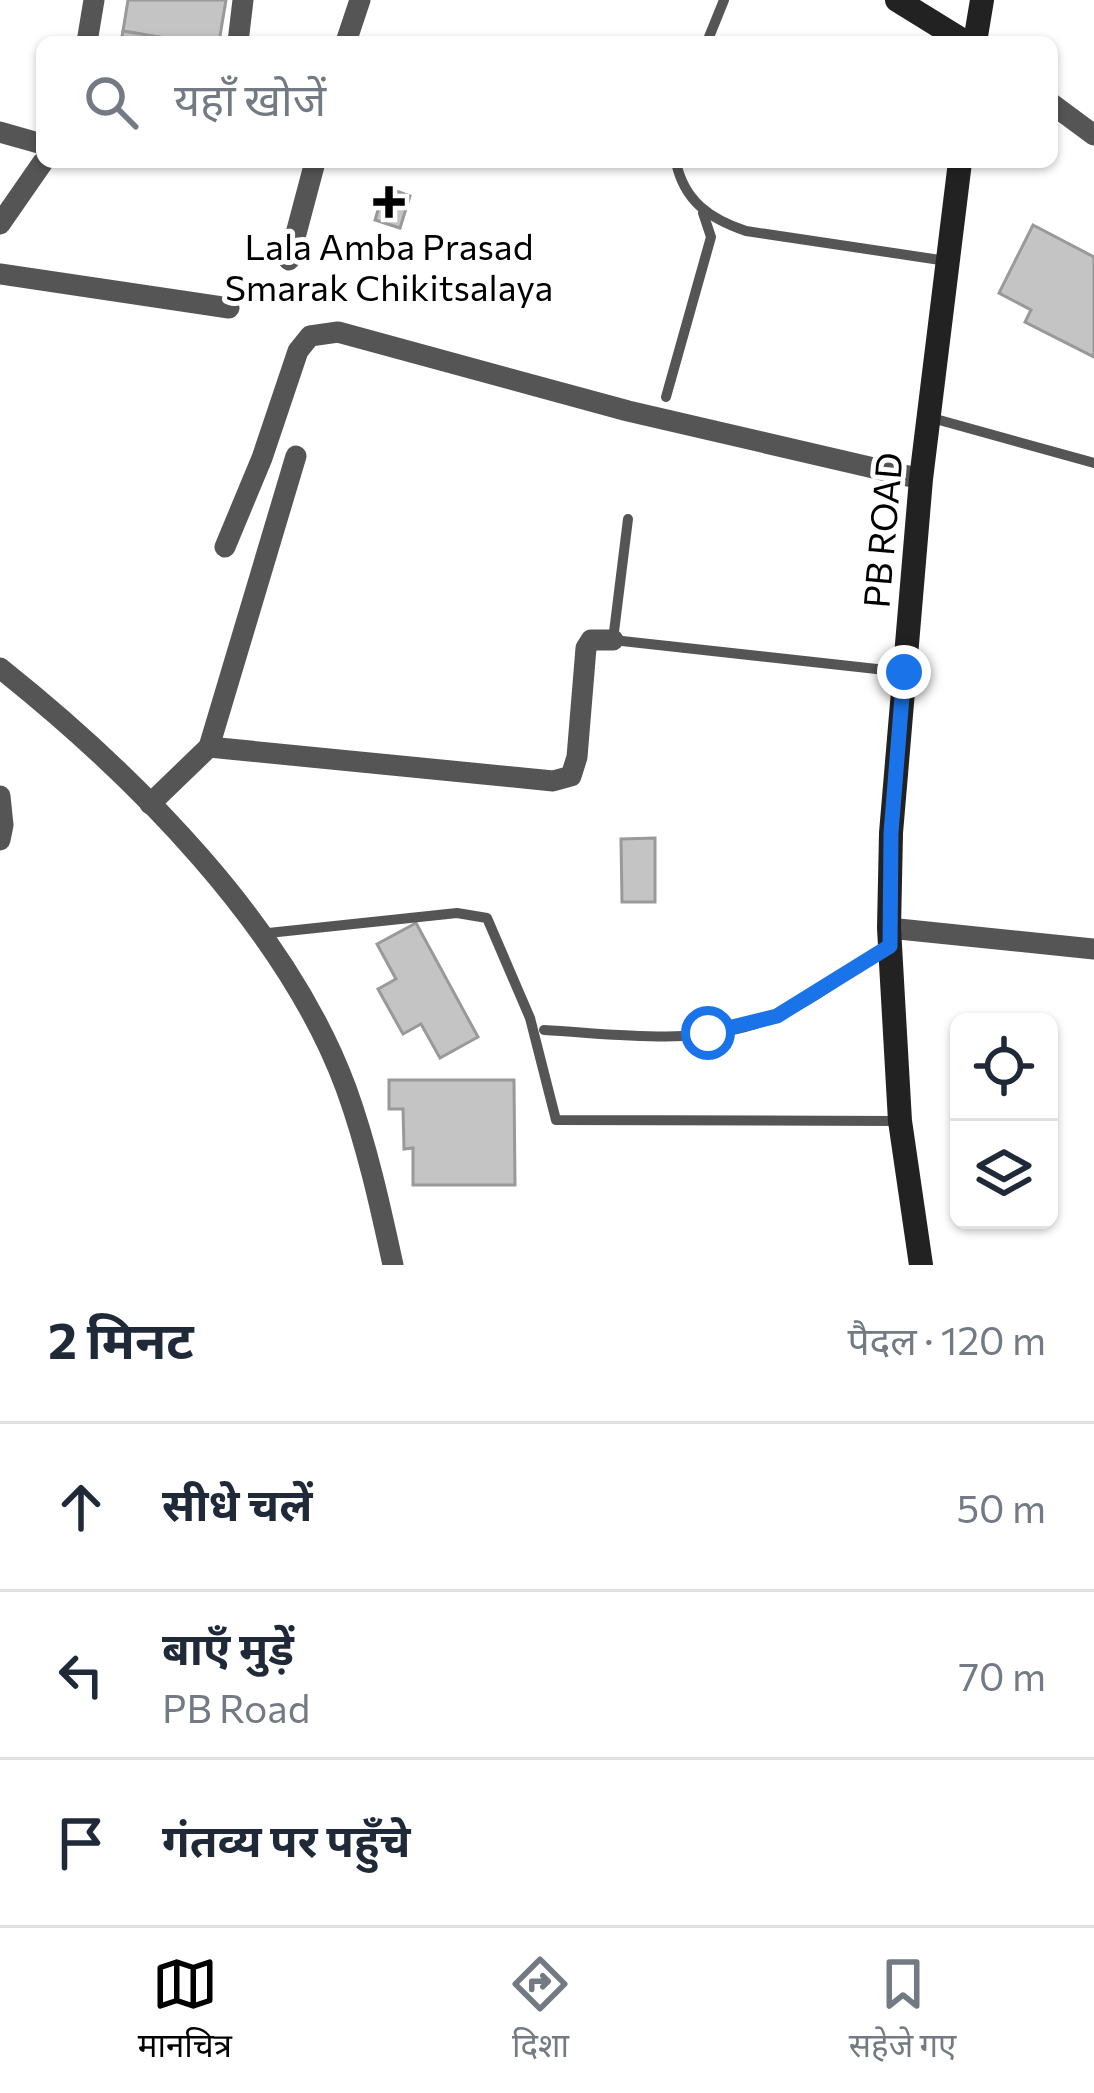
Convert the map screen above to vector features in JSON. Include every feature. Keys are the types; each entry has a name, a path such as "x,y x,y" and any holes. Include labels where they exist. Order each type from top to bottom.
{"street":[{"path":"88,36 94,0"},
{"path":"239,36 243,0"},
{"path":"348,36 360,0"},
{"path":"896,0 955,36"},
{"path":"976,36 982,0"},
{"path":"1058,108 1094,135"},
{"path":"0,132 36,142"},
{"path":"0,224 40,168"},
{"path":"290,260 313,168"},
{"name":"PB ROAD","path":"921,1265 900,1121 889,937 891,833 920,479 959,168"},
{"path":"0,274 229,308"},
{"path":"225,547 262,458 298,351 310,337 324,332 628,411 920,479"},
{"path":"150,804 208,747 296,456"},
{"path":"208,747 553,782 571,776 577,757 586,648 591,640 614,640"},
{"path":"0,668 79,730 150,804 237,902 307,1005 345,1085 374,1176 393,1265"},
{"path":"0,796 0,840"},
{"path":"889,937 1094,949"}],"lane":[{"path":"709,36 724,0"},
{"path":"678,168 684,189 720,223 746,231 948,261"},
{"path":"666,398 711,237 702,210"},
{"path":"928,418 1094,463"},
{"path":"628,519 614,640 904,672"},
{"path":"259,934 457,913 487,918 530,1018 556,1120 900,1121"},
{"path":"544,1030 665,1036 745,1027 777,1016 889,937"}],"building":[{"path":"128,0 226,0 220,36 123,31"},
{"path":"385,187 410,196 400,228 375,220"},
{"path":"1033,225 1094,257 1094,357 1025,322 1031,310 999,293"},
{"path":"655,838 655,902 622,902 621,839"},
{"path":"416,923 478,1037 440,1058 421,1024 403,1034 378,989 396,979 377,944"},
{"path":"389,1080 514,1080 515,1185 413,1185 413,1148 404,1149 403,1109 389,1109"}],"place":[{"name":"Lala Amba Prasad Smarak Chikitsalaya","path":"389,202"}],"route":[{"path":"708,1033 777,1016 890,946 891,833 904,672"}]}
